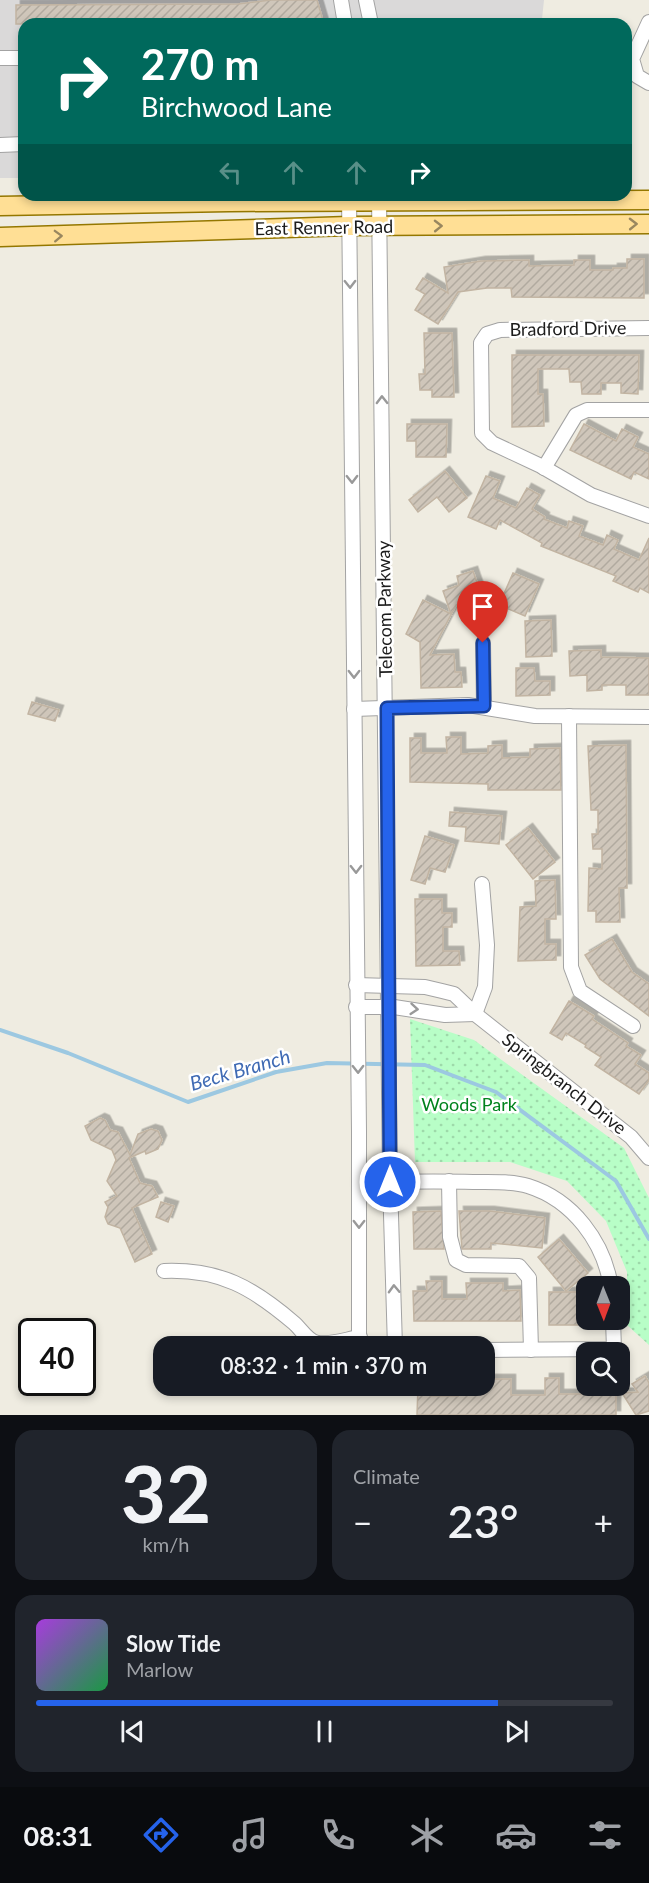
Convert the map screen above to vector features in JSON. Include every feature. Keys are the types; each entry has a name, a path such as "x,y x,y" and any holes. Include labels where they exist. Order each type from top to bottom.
{"main road":[{"name":"East Renner Road","path":"632,200 649,200"},
{"name":"East Renner Road","path":"0,206 269,201"},
{"name":"East Renner Road","path":"0,237 349,226 649,224"}],"street":[{"path":"341,0 344,18"},
{"path":"366,0 370,18"},
{"path":"649,22 632,59 637,76 649,83"},
{"path":"0,58 18,58"},
{"path":"0,145 18,144"},
{"name":"Telecom Parkway","path":"349,201 356,1007 359,1103 359,1336"},
{"name":"Telecom Parkway","path":"379,201 387,708 390,1182 395,1336"},
{"name":"Bradford Drive","path":"544,468 492,443 482,433 481,343 487,334 500,330 649,328"},
{"path":"649,410 587,410 576,415 544,468 591,495 649,516"},
{"path":"483,643 484,706"},
{"path":"354,709 484,706 512,713 649,717"},
{"path":"570,716 571,967 580,991 633,1026"},
{"path":"356,1007 389,1007 422,1009 438,1013 475,1014 485,987 486,976 487,945 482,884"},
{"name":"Springbranch Drive","path":"356,985 425,987 454,994 475,1014 631,1137 649,1158"},
{"path":"438,1013 442,991"},
{"path":"449,1181 450,1237 456,1260 466,1265 519,1266 529,1278 531,1350"},
{"path":"358,1182 509,1183 546,1194 578,1218 591,1233 602,1251 608,1276"},
{"path":"164,1271 208,1272 225,1278 275,1308 308,1336"},
{"path":"495,1350 614,1349 613,1330"}],"shaded area":[{"path":"0,0 544,0 542,18 18,18 18,178 0,178"}],"green space":[{"name":"Woods Park","path":"410,1019 474,1040 624,1148 649,1198 649,1345 630,1328 630,1276 627,1276 606,1221 567,1181 510,1162 415,1162"}],"building":[{"path":"271,0 317,0 322,18 18,18 18,24 16,24 16,5 238,4"},
{"path":"627,259 644,259 644,298 512,297 511,288 487,288 458,292 438,324 415,310 425,294 416,289 423,278 448,293 444,267 481,261 529,260 529,266 574,265 574,260 590,260 590,270 613,270 613,268 627,268"},
{"path":"424,333 452,333 454,397 432,397 432,390 420,390 419,374 425,374"},
{"path":"512,355 639,355 638,394 621,393 621,383 601,383 601,394 582,394 581,382 570,382 569,369 538,369 538,394 543,394 544,426 512,427"},
{"path":"407,424 447,424 446,457 416,457 416,441 407,441"},
{"path":"584,424 616,441 622,429 638,437 633,447 649,454 649,479 634,472 631,479 570,450"},
{"path":"445,471 467,498 449,512 437,497 418,512 409,500"},
{"path":"486,476 500,481 493,498 516,508 527,488 540,495 532,509 545,517 544,519 567,528 569,521 583,526 579,536 603,545 607,535 618,540 614,549 639,560 649,538 649,593 640,588 638,592 613,581 616,576 541,546 542,543 500,520 496,529 468,517"},
{"path":"473,571 482,597 456,605 430,655 454,654 455,672 461,672 462,687 421,688 420,642 406,634 423,600 451,614 443,591 459,585 457,576"},
{"path":"513,573 539,584 525,616 499,605"},
{"path":"551,620 552,656 526,657 525,621"},
{"path":"601,650 601,657 649,658 649,695 626,695 626,685 602,685 602,690 587,691 587,675 570,676 569,651"},
{"path":"516,668 534,668 535,681 550,681 550,695 516,696"},
{"path":"32,702 59,710 55,721 28,714"},
{"path":"446,737 461,737 461,754 488,753 488,746 502,745 502,758 530,757 530,749 560,748 561,790 488,790 488,784 410,782 410,738 421,738 421,753 447,753"},
{"path":"626,745 627,888 619,888 620,922 596,922 596,911 588,911 589,868 602,869 602,849 593,849 592,834 598,834 598,810 591,810 588,746"},
{"path":"450,812 502,816 499,844 465,841 466,827 449,826"},
{"path":"528,828 555,862 533,879 506,845"},
{"path":"425,836 454,845 445,872 430,868 425,884 411,880"},
{"path":"555,880 556,919 545,919 545,944 556,944 556,960 518,961 520,907 536,906 535,881"},
{"path":"415,899 442,899 442,913 452,913 452,927 443,927 443,951 459,951 460,965 416,966"},
{"path":"612,939 632,972 649,984 649,1016 600,979 585,955"},
{"path":"569,1001 594,1016 592,1019 628,1043 626,1046 641,1055 635,1064 649,1073 649,1080 639,1094 595,1065 601,1057 585,1047 586,1045 566,1033 562,1040 550,1033"},
{"path":"100,1118 105,1120 110,1130 118,1132 130,1155 138,1134 151,1129 158,1131 162,1140 158,1149 146,1154 145,1151 129,1158 140,1183 152,1186 158,1197 132,1208 152,1254 135,1262 120,1228 108,1224 105,1217 108,1207 105,1202 117,1196 107,1181 116,1160 112,1150 91,1140 85,1126"},
{"path":"161,1202 174,1206 168,1222 156,1217"},
{"path":"441,1211 444,1249 414,1249 413,1212"},
{"path":"459,1211 490,1211 545,1218 542,1248 491,1243 491,1249 462,1249"},
{"path":"559,1239 588,1273 584,1276 576,1276 576,1283 566,1291 538,1257"},
{"path":"426,1281 442,1281 442,1299 467,1299 466,1283 503,1283 503,1291 520,1290 521,1321 414,1321 413,1291 427,1291"},
{"path":"549,1292 576,1292 576,1325 549,1325"},
{"path":"645,1376 649,1383 649,1411 636,1415 624,1396 638,1392 632,1384"},
{"path":"545,1378 559,1378 559,1394 616,1396 616,1415 417,1415 418,1396 495,1396 495,1379 511,1379 511,1395 545,1395"}],"waterway":[{"name":"Beck Branch","path":"0,1030 68,1053 188,1102 276,1072 327,1063 425,1065 496,1092 616,1181 649,1239"}],"route":[{"path":"390,1182 387,708 484,706 483,643"}]}
